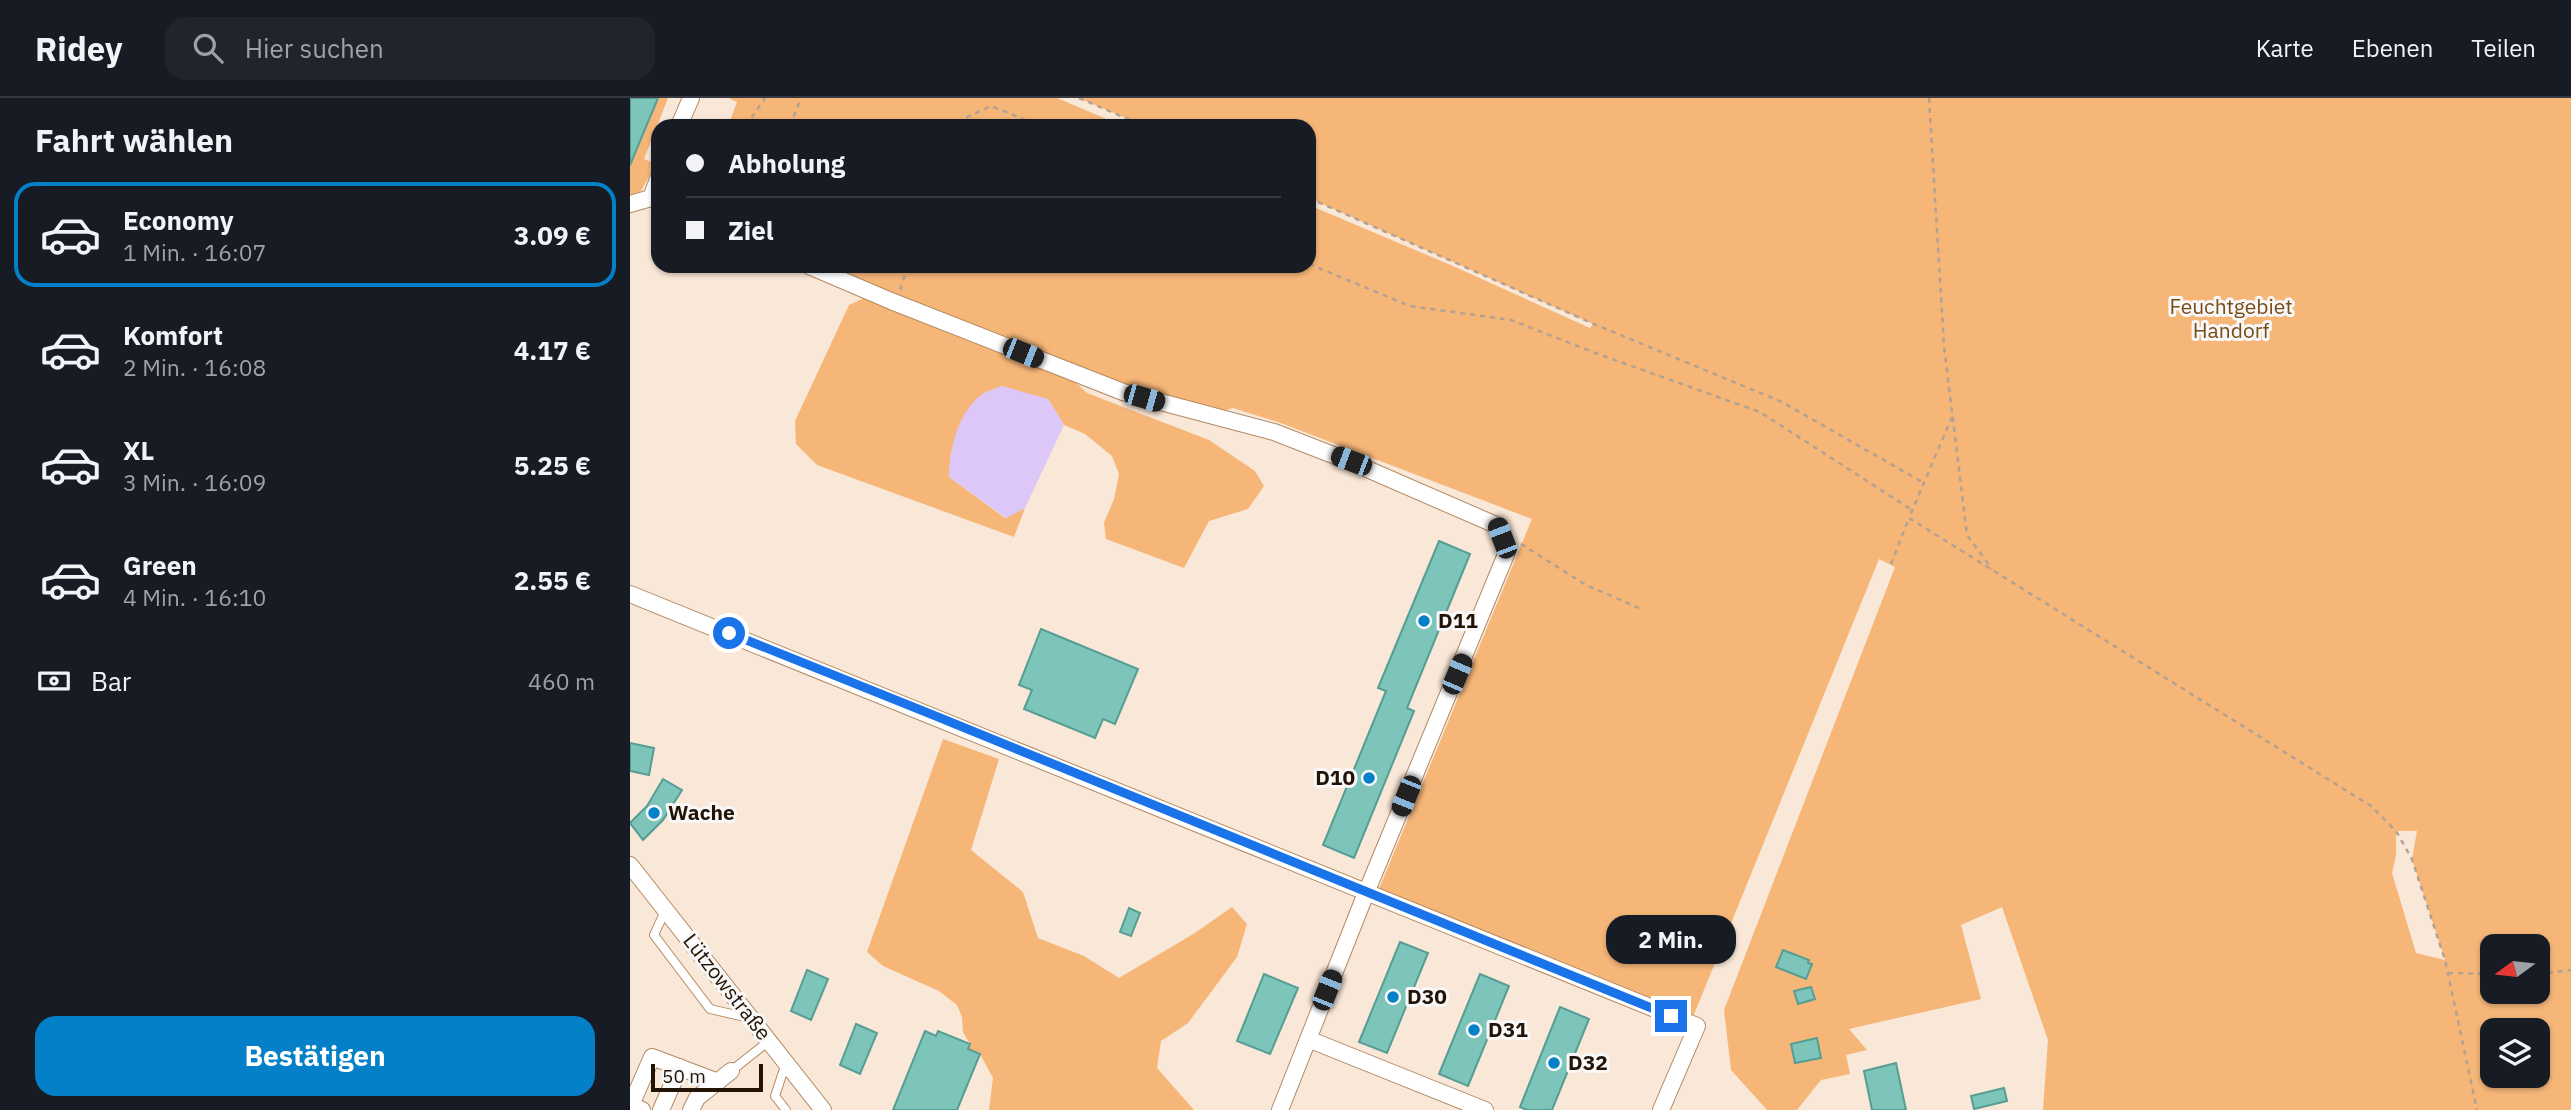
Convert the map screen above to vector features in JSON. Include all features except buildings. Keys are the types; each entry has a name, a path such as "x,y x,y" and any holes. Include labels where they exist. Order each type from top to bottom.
{"street":[{"path":"682,119 691,98"},
{"path":"630,204 651,200"},
{"path":"825,273 1123,392 1273,432 1351,461 1496,525 1507,552 1366,893 1280,1110"},
{"path":"630,594 950,721 1697,1026 1661,1110"},
{"name":"Lützowstraße","path":"630,865 823,1110"},
{"path":"1308,1039 1485,1110"},
{"path":"642,1110 631,1105 652,1057 718,1082"},
{"path":"661,1110 680,1067"},
{"path":"691,1110 697,1098 731,1071"}],"lane":[{"path":"666,909 654,935 710,1009 752,1019"},
{"path":"731,1071 769,1041"},
{"path":"786,1063 775,1096 786,1110"}],"path":[{"path":"751,119 765,98"},
{"path":"793,119 801,98"},
{"path":"1079,98 1128,119"},
{"path":"1929,98 1944,346 1967,534 1994,572"},
{"path":"963,119 991,106 1023,119"},
{"path":"1316,201 1594,324 1782,402 1924,484"},
{"path":"1316,267 1410,306 1511,320 1760,412 1912,510"},
{"path":"896,303 906,273"},
{"path":"1891,564 1952,417"},
{"path":"1909,518 2371,806 2396,831 2412,859 2448,973 2477,1110"},
{"path":"1517,540 1586,585 1639,608"},
{"path":"2550,973 2571,970"},
{"path":"2448,973 2480,974"}],"green space":[{"path":"630,98 668,98 660,119 651,119 651,141 644,159 651,162 651,173 641,191 630,195"},
{"path":"729,98 1057,98 1106,119 731,119 737,102"},
{"name":"Feuchtgebiet Handorf","path":"1079,98 2571,98 2571,1110 2043,1110 2048,1040 2002,907 1961,925 1981,999 1849,1029 1867,1050 1846,1055 1850,1074 1821,1080 1797,1110 1767,1110 1731,1070 1724,1010 1895,567 1879,559 1693,1017 1379,889 1532,519 1278,422 1233,408 1208,416 1074,381 1087,393 1209,440 1255,471 1264,486 1248,509 1209,521 1184,568 1106,539 1104,523 1114,499 1119,474 1112,456 1085,434 1064,425 1048,399 949,477 1005,518 1025,508 1014,537 817,465 796,444 795,421 849,305 873,294 825,273 1316,273 1316,208 1590,328 1593,324 1316,201 1316,119 1128,119","holes":["2396,831 2417,831 2412,859 2445,960 2416,953 2392,873 2396,855"]},
{"path":"943,739 999,759 971,850 1023,892 1038,938 1084,956 1119,978 1195,933 1232,907 1247,924 1237,957 1188,1023 1161,1041 1157,1068 1194,1110 989,1110 993,1078 980,1054 968,1049 970,1044 963,1032 962,1017 957,1005 939,991 883,966 867,952"}],"shaded area":[{"path":"1002,386 1048,399 1064,425 1025,508 1006,518 949,477 953,444 966,412 981,395"}],"place":[{"name":"D11","path":"1424,621"},
{"name":"D10","path":"1369,778"},
{"name":"Wache","path":"654,813"},
{"name":"D30","path":"1393,997"},
{"name":"D31","path":"1474,1030"},
{"name":"D32","path":"1554,1063"}],"route":[{"path":"729,633 1671,1016"}]}
